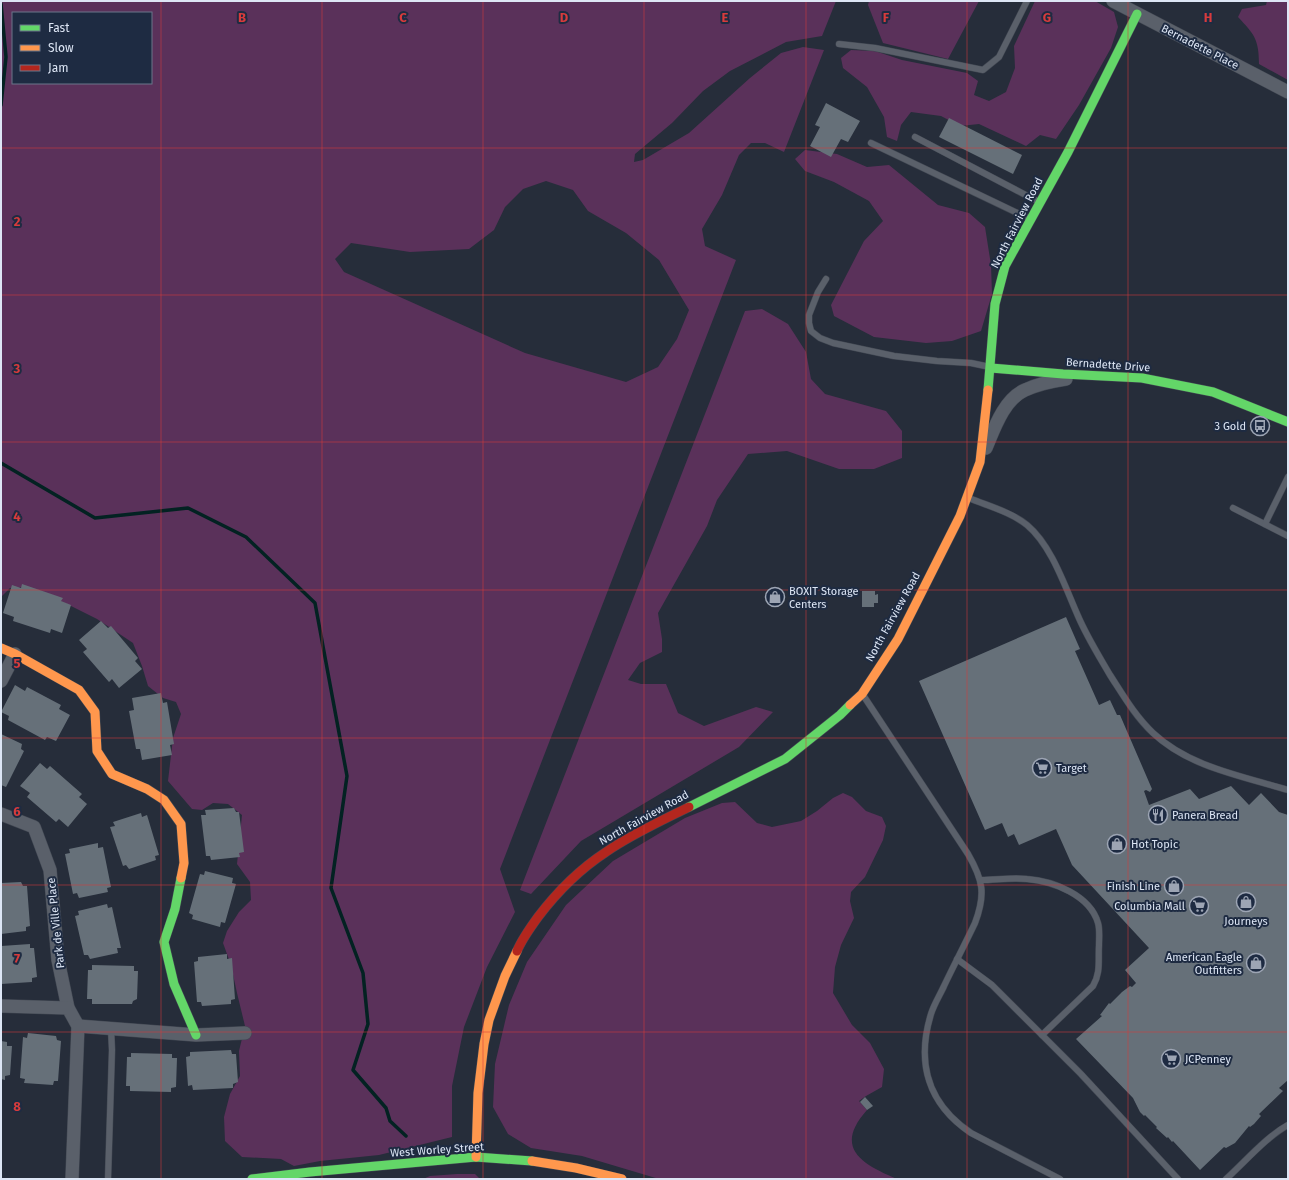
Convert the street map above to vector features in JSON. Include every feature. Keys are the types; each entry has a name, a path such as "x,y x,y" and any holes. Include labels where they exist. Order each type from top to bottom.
{"street":[{"name":"Bernadette Place","path":"1112,1 1288,92"},
{"name":"North Fairview Road","path":"476,1157 478,1093 484,1044 489,1020 505,976 521,941 545,908 572,878 605,852 716,793 785,759 840,715 862,694 898,639 960,516 980,462 991,368 995,304 1005,266 1068,152 1137,14"},
{"name":"Bernadette Drive","path":"991,368 1142,378 1213,392 1288,422"},
{"path":"980,462 1000,416 1011,401 1023,390 1045,382 1085,375"},
{"path":"1,648 15,654 79,690 95,712 97,751 112,774 147,789 164,800 181,824 184,863 175,909 164,942 174,984 196,1035"},
{"path":"1,681 15,654"},
{"name":"Park de Ville Place","path":"1,814 34,827 50,870 58,960 68,1008 78,1026"},
{"path":"1,1006 68,1008"},
{"path":"72,1179 78,1026 196,1035 245,1033"},
{"name":"West Worley Street","path":"252,1179 311,1176 476,1157 526,1160 576,1168 622,1179"}],"lane":[{"path":"839,44 898,52 982,70 999,57 1027,1"},
{"path":"915,137 1040,203"},
{"path":"871,143 1031,220"},
{"path":"826,279 818,292 809,316 811,331 820,338 834,343 894,356 937,361 971,362 991,368"},
{"path":"1265,524 1288,477"},
{"path":"968,497 1015,517 1038,536 1047,549 1079,619 1096,650 1133,711 1153,733 1177,751 1203,764 1288,790"},
{"path":"1233,508 1288,536"},
{"path":"862,694 968,854 981,880 982,895 980,911 932,1013 925,1039 924,1056 932,1089 948,1116 959,1125 971,1133 1060,1179"},
{"path":"981,880 1026,878 1046,882 1066,889 1083,900 1094,912 1099,925 1098,977 1093,986 1042,1035"},
{"path":"957,960 992,985 1096,1090 1178,1179"},
{"path":"108,1179 112,1050 111,1029"},
{"path":"1226,1179 1268,1140 1288,1125"}],"shaded area":[{"path":"1,1 836,1 822,36 786,42 730,71 703,91 672,123 635,154 634,162 643,160 689,133 750,78 781,53 803,47 824,50 784,152 765,143 751,143 739,155 722,195 702,229 705,246 736,260 500,869 515,912 487,967 464,1027 452,1086 452,1137 379,1155 320,1161 294,1166 281,1159 242,1157 225,1141 224,1117 230,1094 240,1076 239,1051 245,1026 231,965 223,943 227,931 239,912 251,900 250,882 237,864 242,815 228,804 213,803 202,810 192,809 168,781 173,738 181,714 176,702 163,698 148,686 133,643 97,619 67,604 27,587 10,588 1,597","holes":["546,181 573,190 588,211 626,233 659,260 689,310 677,339 658,367 626,382 525,353 344,272 335,259 351,243 410,252 469,249 494,230 505,207 523,189"]},
{"path":"869,1 979,1 948,59 883,43 868,5"},
{"path":"1035,1 1095,1 1114,12 1118,27 1111,48 1079,105 1056,139 1040,135 1026,146 979,124 960,126 941,116 911,112 901,125 897,141 887,137 884,117 867,87 843,68 841,58 851,50 875,51 902,60 967,73 978,81 974,95 989,101 1006,92 1015,68 1014,46"},
{"path":"1267,1 1288,1 1288,80 1259,64 1257,43 1252,33 1238,17 1242,9 1266,5"},
{"path":"805,150 837,154 867,167 889,165 938,205 969,213 985,227 991,265 992,294 981,331 952,341 926,343 874,337 834,316 831,305 864,241 883,221 869,201 834,182 805,171 795,159"},
{"path":"762,309 788,324 806,352 811,379 825,394 886,411 902,431 902,458 874,469 839,469 787,451 748,454 717,500 707,526 658,613 662,639 662,652 640,663 628,680 641,684 666,684 678,713 704,726 756,707 773,712 739,747 581,841 531,894 520,890 745,311"},
{"path":"843,793 852,797 866,811 882,817 886,826 883,840 865,877 851,892 850,901 854,918 841,945 835,967 833,993 852,1025 870,1043 884,1069 882,1087 859,1101 867,1110 857,1123 852,1135 852,1145 856,1153 863,1161 897,1179 659,1179 582,1156 531,1148 508,1134 493,1107 495,1064 509,1005 527,962 566,905 613,861 685,818 722,803 735,802 757,823 772,827 801,821 817,811 833,798"},
{"path":"475,1174 480,1179 423,1179 430,1176"}],"building":[{"path":"826,103 860,121 848,142 841,139 831,157 810,146 820,127 815,125"},
{"path":"949,118 1022,155 1013,174 939,137"},
{"path":"22,584 63,598 61,601 71,605 62,633 51,629 50,633 13,621 14,617 3,613 12,585 21,588"},
{"path":"862,591 875,591 875,595 878,594 878,603 874,603 874,607 862,607"},
{"name":"Columbia Mall","path":"1066,617 1080,649 1075,651 1099,705 1110,700 1117,715 1120,715 1152,789 1150,792 1146,790 1144,791 1149,805 1190,789 1199,799 1231,786 1249,805 1261,793 1279,812 1288,815 1288,1080 1279,1088 1283,1091 1259,1114 1261,1116 1254,1124 1250,1127 1249,1126 1235,1143 1226,1148 1224,1147 1200,1170 1173,1141 1172,1142 1168,1137 1167,1138 1145,1115 1144,1116 1140,1112 1133,1098 1076,1039 1102,1016 1100,1015 1109,1003 1110,1004 1122,992 1130,986 1132,987 1136,983 1125,970 1149,948 1072,865 1056,829 1019,845 1014,834 1008,837 1002,823 985,830 919,681"},
{"path":"101,621 108,628 111,626 138,658 135,661 142,669 119,688 112,679 109,682 83,652 87,649 79,640"},
{"path":"15,685 25,691 27,687 61,705 59,709 70,715 56,741 47,737 45,740 8,720 9,716 1,712"},
{"path":"161,693 163,703 167,702 174,744 170,745 172,755 142,760 140,749 136,749 129,711 134,710 132,698"},
{"path":"1,734 22,744 21,749 24,751 6,787 1,785"},
{"path":"40,763 47,769 50,766 82,794 79,797 87,804 68,827 59,819 56,822 27,797 30,793 20,786"},
{"path":"234,808 236,812 239,812 244,852 239,853 240,857 211,860 210,856 206,856 201,815 206,815 205,810"},
{"path":"141,813 142,817 147,815 159,855 155,856 156,860 129,869 126,865 123,866 110,827 115,826 113,822"},
{"path":"98,843 98,848 103,847 111,887 107,888 108,892 79,898 77,893 73,894 65,854 70,853 69,849"},
{"path":"205,871 233,878 232,883 236,884 225,923 221,922 220,927 192,919 193,915 189,913 200,874 204,875"},
{"path":"21,882 23,886 27,886 30,926 26,927 26,931 1,934 1,883"},
{"path":"107,904 108,908 112,907 121,948 117,948 118,953 90,959 88,955 84,955 75,916 79,915 78,911"},
{"path":"30,944 30,948 34,948 37,977 32,978 32,982 1,984 1,946"},
{"path":"227,954 227,959 232,958 235,999 231,1000 231,1004 202,1006 201,1002 197,1002 194,962 198,961 198,957"},
{"path":"92,965 134,966 134,971 138,971 137,999 133,1001 132,1004 92,1004 92,999 87,999 88,970 92,970"},
{"path":"28,1033 56,1036 57,1040 61,1041 58,1081 54,1081 53,1085 24,1083 25,1079 20,1078 23,1037 27,1038"},
{"path":"1,1041 7,1042 7,1046 12,1046 10,1075 5,1076 5,1080 1,1079"},
{"path":"231,1050 232,1054 236,1054 238,1082 233,1084 233,1088 193,1090 192,1085 188,1086 186,1057 190,1056 190,1052"},
{"path":"131,1053 172,1054 172,1058 177,1058 176,1087 171,1088 171,1092 130,1091 130,1086 126,1086 127,1057 131,1057"},
{"path":"865,1097 873,1106 867,1110 860,1102"}],"waterway":[{"path":"1,4 6,57 1,105"},
{"path":"1,463 95,518 188,508 246,537 315,603 347,776 331,888 363,973 368,1024 353,1070 386,1108 390,1121 406,1136"}],"traffic: fast":[{"path":"988,390 995,304 1005,266 1068,152 1137,14"},
{"path":"991,368 1063,374 1142,378 1213,392 1288,422"},
{"path":"689,807 785,759 840,715 850,705"},
{"path":"181,878 175,909 164,942 174,984 196,1035"},
{"path":"252,1179 310,1172 476,1157 532,1161"}],"traffic: slow":[{"path":"850,705 862,694 898,639 960,516 980,462 988,390"},
{"path":"1,648 15,654 79,690 95,712 97,751 112,774 147,789 164,800 181,824 184,863 181,878"},
{"path":"476,1157 478,1093 484,1044 489,1020 505,976 517,951"},
{"path":"532,1161 576,1168 622,1179"}],"traffic: jam":[{"path":"517,951 526,934 545,908 561,890 587,866 626,839 689,807"}],"place":[{"name":"3 Gold","path":"1260,426"},
{"name":"BOXIT Storage Centers","path":"775,597"},
{"name":"Target","path":"1042,768"},
{"name":"Panera Bread","path":"1158,815"},
{"name":"Hot Topic","path":"1117,844"},
{"name":"Finish Line","path":"1174,886"},
{"name":"Journeys","path":"1246,902"},
{"name":"Columbia Mall","path":"1199,906"},
{"name":"American Eagle Outfitters","path":"1256,963"},
{"name":"JCPenney","path":"1171,1059"}]}
